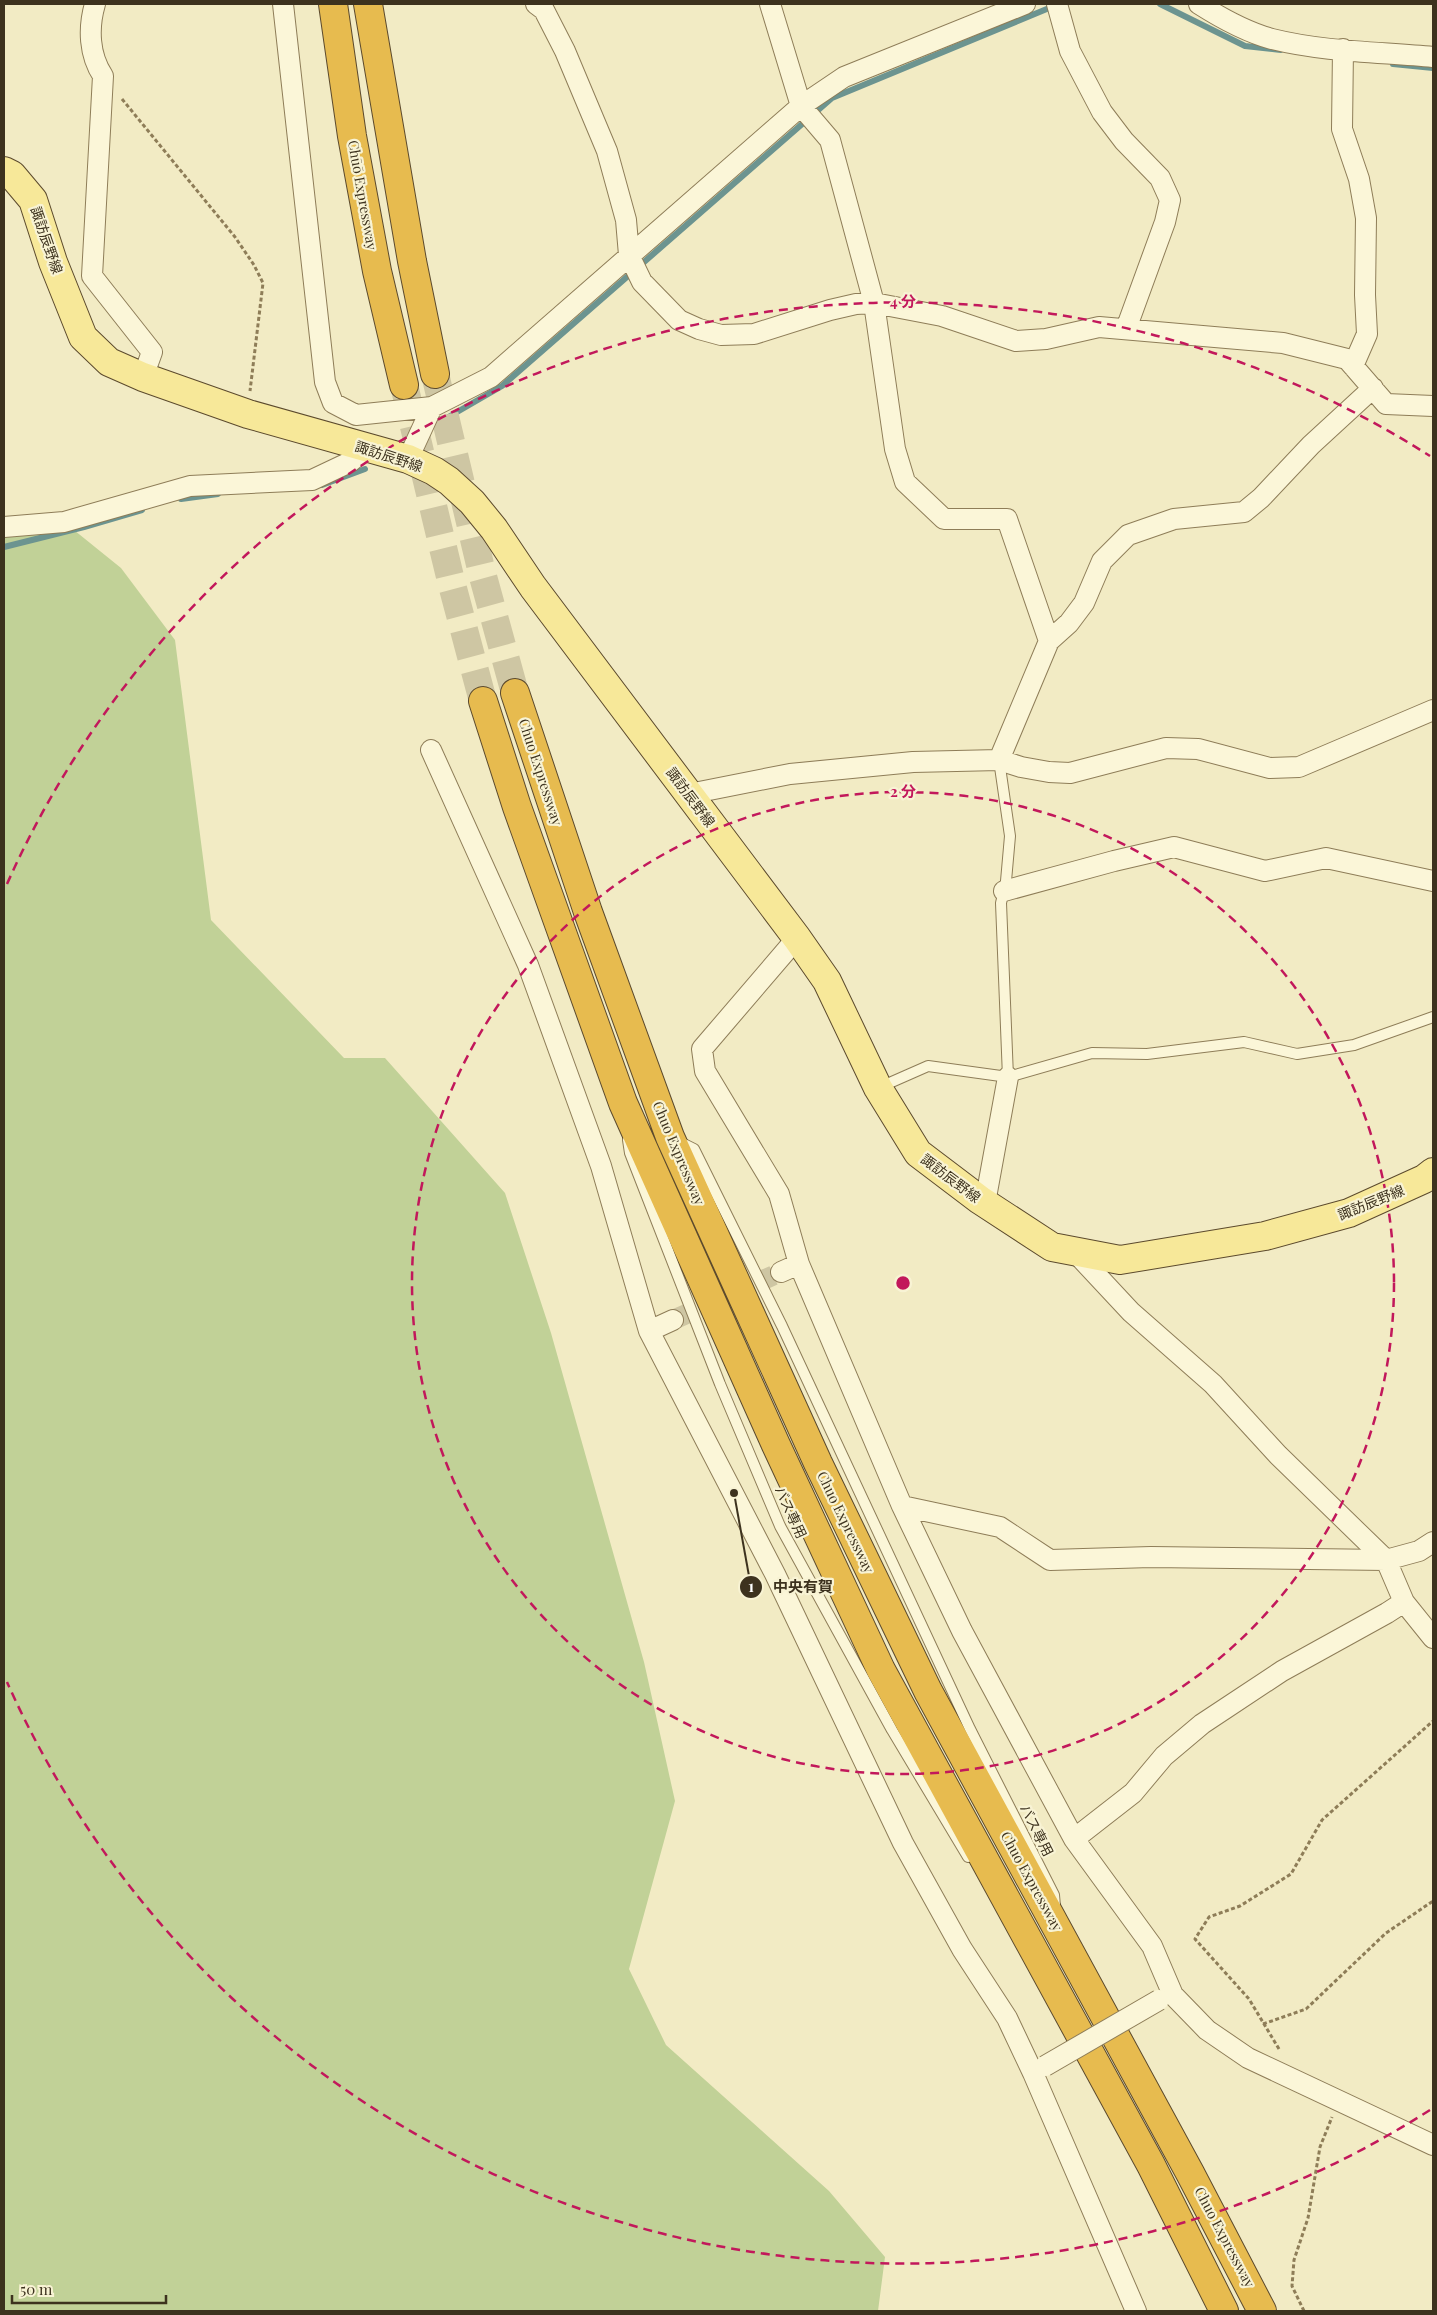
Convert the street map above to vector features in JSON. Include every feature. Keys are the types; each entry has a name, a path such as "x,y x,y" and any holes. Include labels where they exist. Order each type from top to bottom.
{"highway":[{"name":"Chūō Expressway","path":"333,4 352,136 377,271 404,385"},
{"path":"368,4 410,251 435,374"},
{"name":"Chuo Expressway","path":"515,693 588,912 670,1137 818,1463 928,1691 1195,2181 1262,2311"},
{"path":"484,701 517,807 623,1103 768,1427 881,1670 1150,2165 1224,2311"}],"main road":[{"name":"諏訪辰野線","path":"4,171 12,175 33,200 53,262 83,337 109,362 143,377 248,414 408,459 449,480 472,502 494,529 533,587 797,938 827,981 878,1088 918,1153 985,1203 1052,1247 1120,1260 1265,1236 1349,1213 1424,1179 1433,1172"}],"street":[{"path":"95,4 90,33 96,65 103,76 92,276 152,352 143,377"},
{"path":"283,4 325,382 333,403 356,415 432,407 491,377 801,106 844,77 1026,4"},
{"path":"536,4 544,10 565,52 607,151 626,220 629,255 642,282 679,320 699,329 721,334 754,334 830,310 856,304 874,303 942,316 1016,341 1046,339 1098,327 1282,342 1347,359 1386,404 1433,406"},
{"path":"770,4 801,106 830,140 874,303 895,449 905,482 944,519 1007,520 1049,640"},
{"path":"1057,4 1070,51 1102,112 1124,141 1160,178 1170,200 1165,222 1126,329"},
{"path":"1199,4 1221,18 1271,38 1343,49 1433,56"},
{"path":"1343,49 1342,129 1359,179 1366,218 1365,295 1368,334 1353,366"},
{"path":"999,760 1049,640 1069,623 1084,603 1102,561 1128,535 1174,519 1244,512 1261,498 1312,445 1373,388"},
{"path":"408,459 432,407"},
{"path":"4,527 64,522 190,486 312,480 350,462 367,448"},
{"path":"689,794 790,774 912,762 999,760 1020,767 1049,772 1070,773 1166,748 1198,749 1270,768 1299,767 1433,710"},
{"path":"431,750 528,965 601,1166 649,1331 775,1574 903,1843 962,1949 1039,2069 1136,2311"},
{"path":"1004,891 1114,860 1174,847 1264,871 1326,858 1433,881"},
{"path":"797,938 702,1049 705,1070 779,1194 790,1268 962,1631 1074,1839 1152,1946 1166,1997 1207,2030 1248,2058 1433,2145"},
{"path":"985,1203 1008,1077"},
{"path":"1075,1252 1131,1312 1213,1384 1278,1455 1386,1560 1404,1602 1433,1638"},
{"path":"649,1331 673,1320"},
{"path":"902,1506 1000,1527 1050,1560 1151,1557 1386,1560 1419,1551 1433,1542"},
{"path":"1074,1839 1133,1793 1164,1756 1202,1724 1282,1670 1404,1602"},
{"path":"1039,2069 1166,1997"}],"lane":[{"path":"999,760 1010,836 1001,903 1008,1077"},
{"path":"878,1088 928,1066 1008,1077 1092,1053 1147,1054 1244,1042 1296,1054 1354,1045 1433,1017"},
{"name":"バス専用","path":"623,1103 630,1153 720,1384 780,1526 892,1730 972,1864"},
{"path":"982,1881 1005,1897"}],"path":[{"path":"103,76 236,237 263,283 248,414"},
{"path":"1281,2073 1282,2055 1249,1999 1195,1939 1209,1917 1240,1906 1291,1874 1322,1820 1433,1720"},
{"path":"1264,2024 1306,2009 1386,1933 1433,1901"},
{"path":"1304,2311 1292,2286 1294,2260 1308,2218 1320,2147 1339,2101"}],"green space":[{"path":"64,522 121,568 175,640 211,920 344,1058 385,1058 505,1193 551,1333 644,1662 675,1801 629,1969 666,2045 829,2191 885,2257 878,2311 4,2311 4,523"}],"waterway":[{"path":"1160,4 1245,46 1281,50"},
{"path":"445,419 502,386 832,98 1054,6"},
{"path":"1393,64 1433,68"},
{"path":"322,485 365,469"},
{"path":"181,499 218,494"},
{"path":"4,547 142,510"}],"tunnel":[{"path":"435,374 482,573 515,693"},
{"path":"404,385 451,581 483,701"},
{"path":"673,1320 781,1272"}],"place":[{"name":"中央有賀","path":"734,1493"}]}
